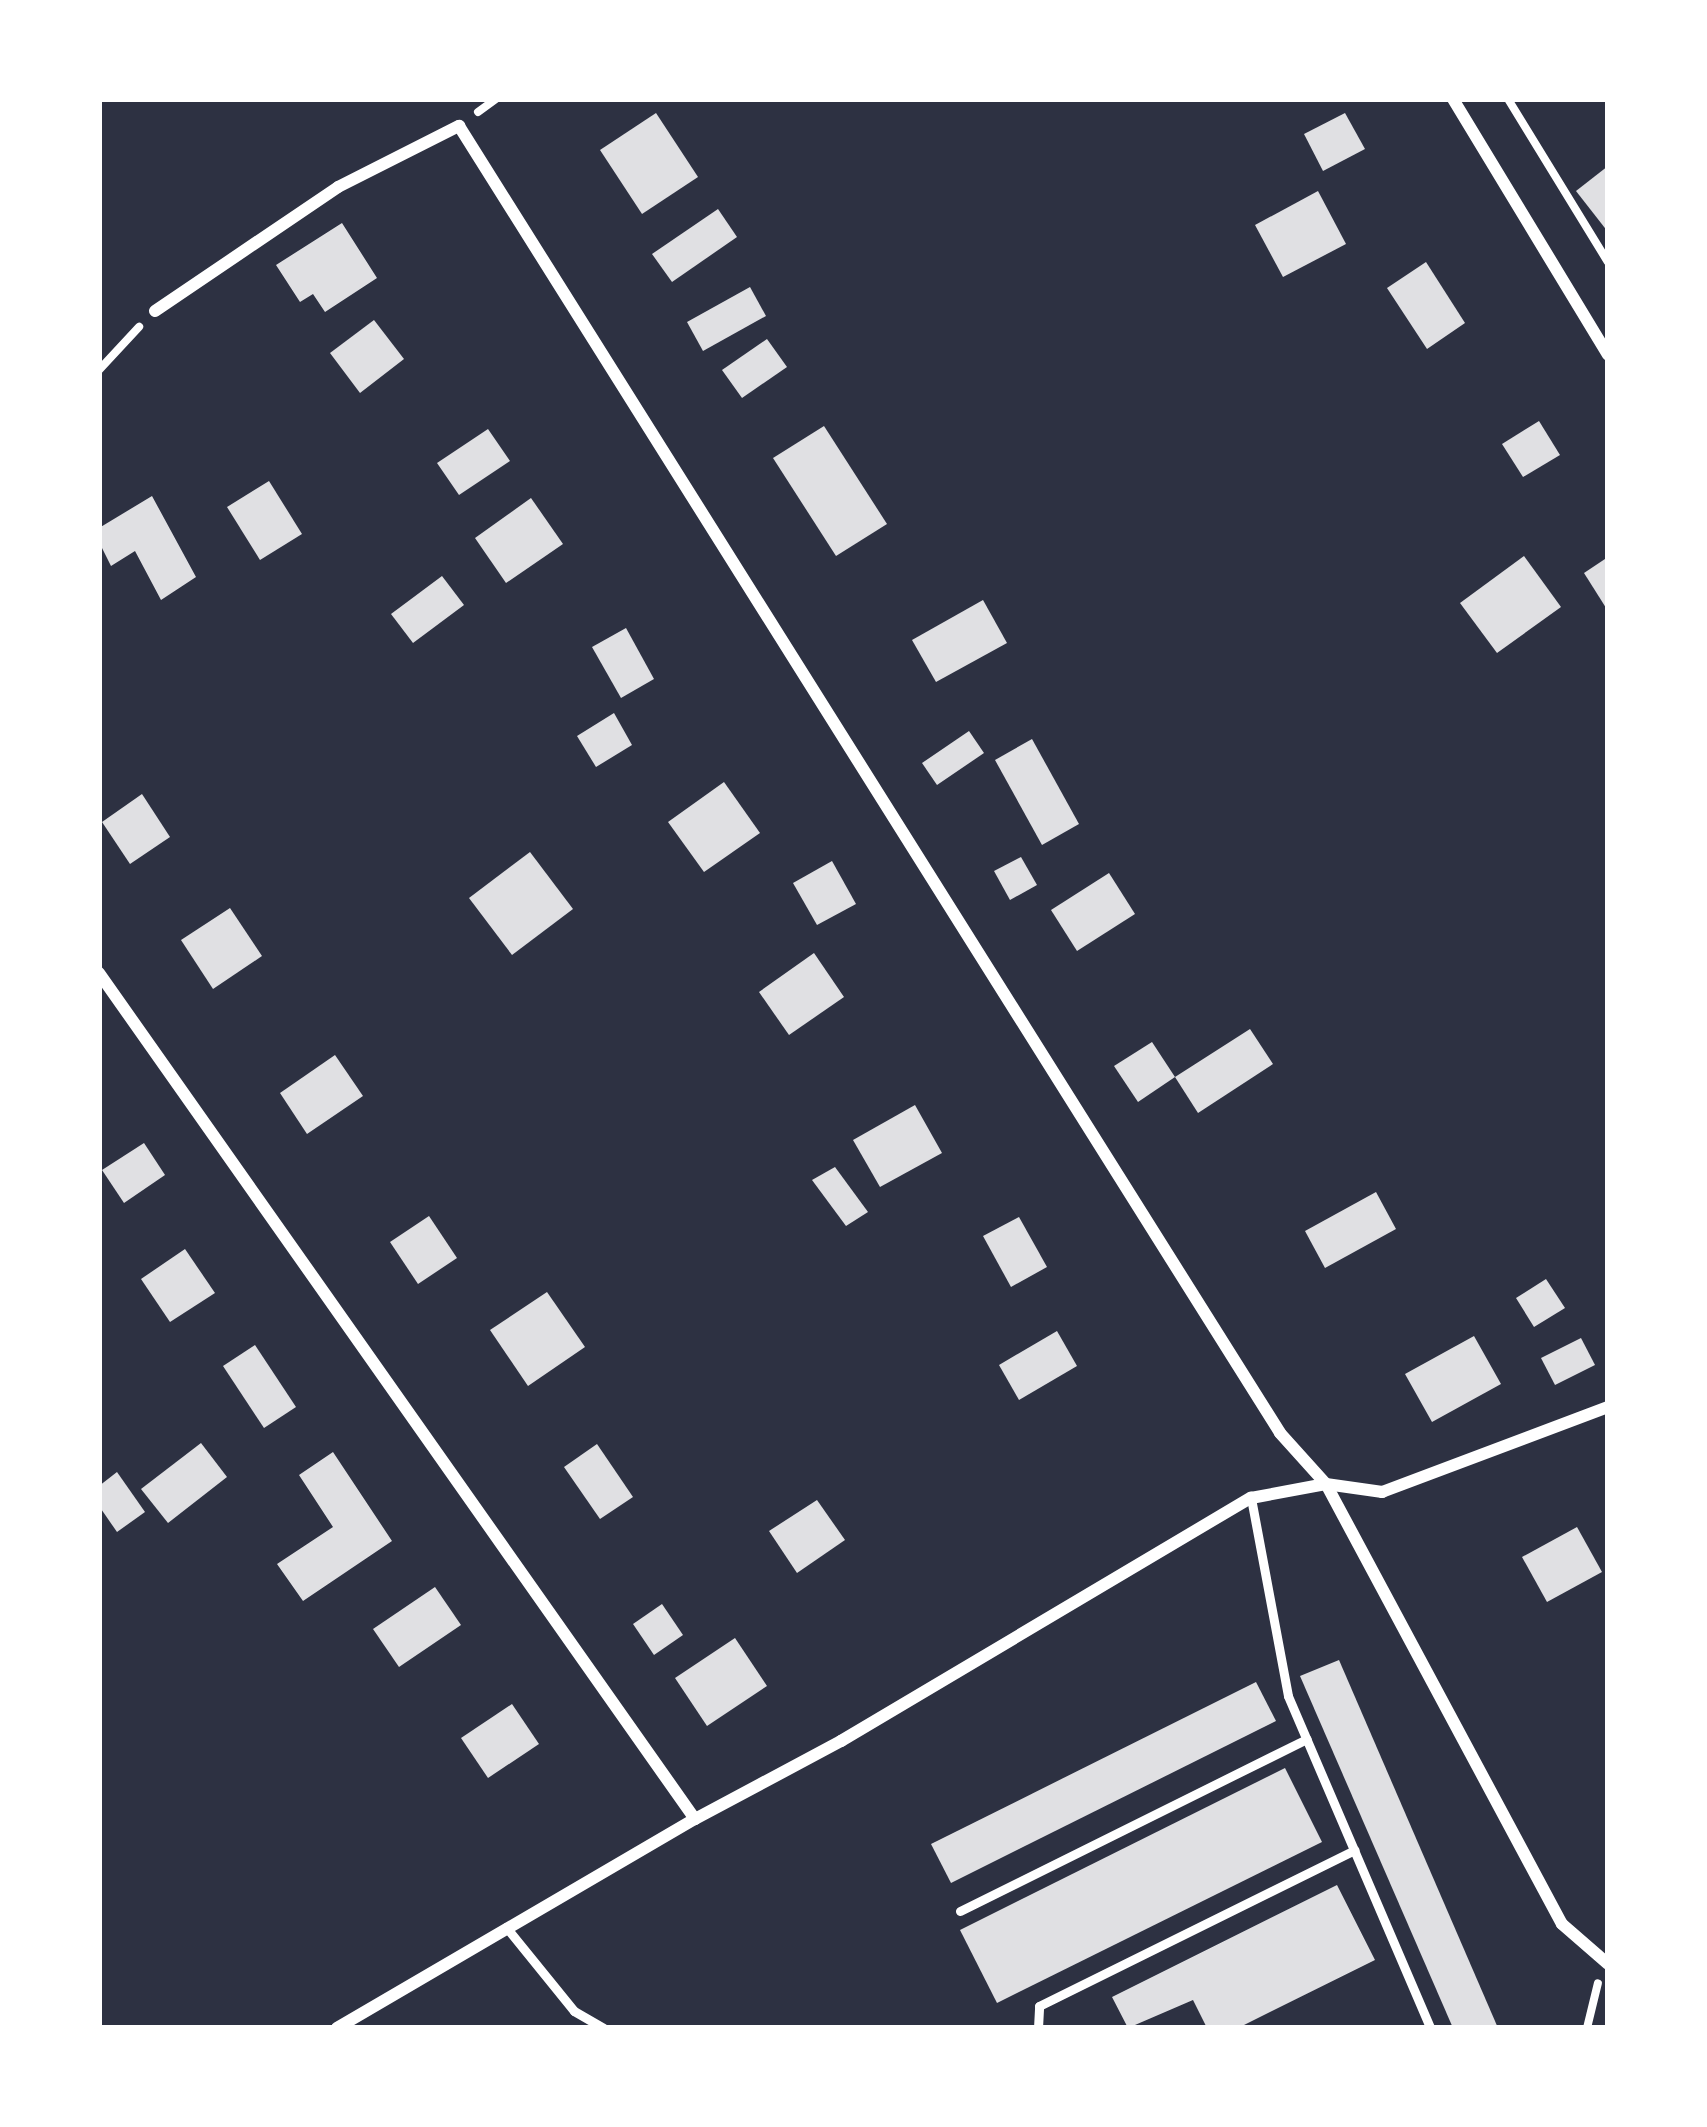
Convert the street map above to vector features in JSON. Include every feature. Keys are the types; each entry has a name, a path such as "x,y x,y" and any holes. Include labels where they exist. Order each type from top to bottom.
{"street":[{"path":"1454,99 1608,355"},
{"path":"155,311 338,187 460,126 1280,1433 1326,1484 1562,1924 1605,1963"},
{"path":"99,973 695,1819"},
{"path":"338,2028 695,1819 841,1741 1251,1498 1326,1484 1382,1492 1608,1407"}],"lane":[{"path":"1251,1498 1288,1696 1430,2028"},
{"path":"961,1911 1307,1739"},
{"path":"1038,2028 1039,2006 1354,1850"},
{"path":"506,1927 574,2011 604,2028"}],"path":[{"path":"1508,99 1608,262"},
{"path":"99,370 155,311"},
{"path":"1587,2028 1605,1963"}],"building":[{"path":"656,113 698,177 642,214 600,150"},
{"path":"1345,113 1365,149 1323,171 1304,134"},
{"path":"1608,166 1608,232 1576,191"},
{"path":"1318,191 1346,244 1283,277 1255,225"},
{"path":"718,209 737,237 672,282 652,254"},
{"path":"342,223 377,278 325,312 313,294 300,302 276,265"},
{"path":"1426,262 1465,323 1427,349 1387,288"},
{"path":"750,287 766,316 703,351 687,322"},
{"path":"374,320 404,359 360,393 330,353"},
{"path":"767,339 787,367 742,398 722,370"},
{"path":"1539,421 1560,455 1523,477 1502,444"},
{"path":"824,426 887,524 836,556 773,458"},
{"path":"488,429 510,461 459,495 437,463"},
{"path":"269,481 302,534 260,560 227,507"},
{"path":"152,496 196,577 161,600 135,551 111,566 99,542 99,528"},
{"path":"531,498 563,544 506,583 475,538"},
{"path":"1524,556 1561,607 1497,653 1460,603"},
{"path":"1608,557 1608,611 1584,573"},
{"path":"442,576 464,605 413,643 391,614"},
{"path":"983,600 1007,643 936,682 912,640"},
{"path":"626,628 654,679 621,698 592,647"},
{"path":"614,713 632,745 596,767 577,736"},
{"path":"969,731 984,753 937,785 922,763"},
{"path":"1032,739 1079,824 1042,845 995,760"},
{"path":"724,782 760,833 704,872 668,822"},
{"path":"142,794 170,837 130,864 102,822"},
{"path":"530,852 573,909 512,955 469,898"},
{"path":"1021,857 1037,885 1010,900 994,871"},
{"path":"832,861 856,904 817,925 793,883"},
{"path":"1109,873 1135,914 1077,951 1051,910"},
{"path":"230,908 262,956 213,989 181,940"},
{"path":"814,953 844,997 789,1035 759,992"},
{"path":"1250,1029 1273,1064 1198,1113 1175,1077"},
{"path":"1152,1042 1175,1077 1138,1102 1114,1066"},
{"path":"335,1055 363,1096 307,1134 280,1093"},
{"path":"915,1105 942,1153 880,1187 853,1140"},
{"path":"144,1143 165,1175 124,1203 102,1170"},
{"path":"835,1167 868,1212 846,1226 812,1180"},
{"path":"1376,1192 1396,1229 1325,1268 1305,1231"},
{"path":"429,1216 457,1258 418,1284 390,1242"},
{"path":"1019,1217 1047,1267 1011,1287 983,1236"},
{"path":"185,1249 215,1293 170,1322 141,1279"},
{"path":"1546,1279 1565,1308 1534,1327 1516,1298"},
{"path":"547,1292 585,1347 528,1386 490,1330"},
{"path":"1057,1331 1077,1366 1019,1400 999,1365"},
{"path":"1474,1336 1501,1384 1432,1422 1405,1374"},
{"path":"1581,1338 1595,1365 1555,1385 1541,1358"},
{"path":"255,1345 296,1407 264,1428 223,1366"},
{"path":"201,1443 227,1477 168,1523 141,1489"},
{"path":"597,1444 633,1497 600,1519 564,1467"},
{"path":"333,1452 392,1541 303,1601 277,1564 333,1527 299,1475"},
{"path":"117,1472 145,1512 117,1532 99,1506 99,1486"},
{"path":"817,1500 845,1540 797,1573 769,1531"},
{"path":"1577,1527 1602,1572 1547,1602 1522,1557"},
{"path":"435,1587 461,1625 399,1667 373,1629"},
{"path":"662,1604 683,1635 654,1655 633,1624"},
{"path":"735,1638 767,1686 707,1726 675,1678"},
{"path":"1339,1660 1498,2028 1453,2028 1300,1676"},
{"path":"1256,1682 1276,1721 951,1883 931,1844"},
{"path":"512,1704 539,1744 488,1778 461,1738"},
{"path":"1285,1768 1322,1842 997,2003 960,1930"},
{"path":"1337,1885 1375,1960 1238,2028 1207,2028 1193,2000 1128,2028 1112,1997"}]}
